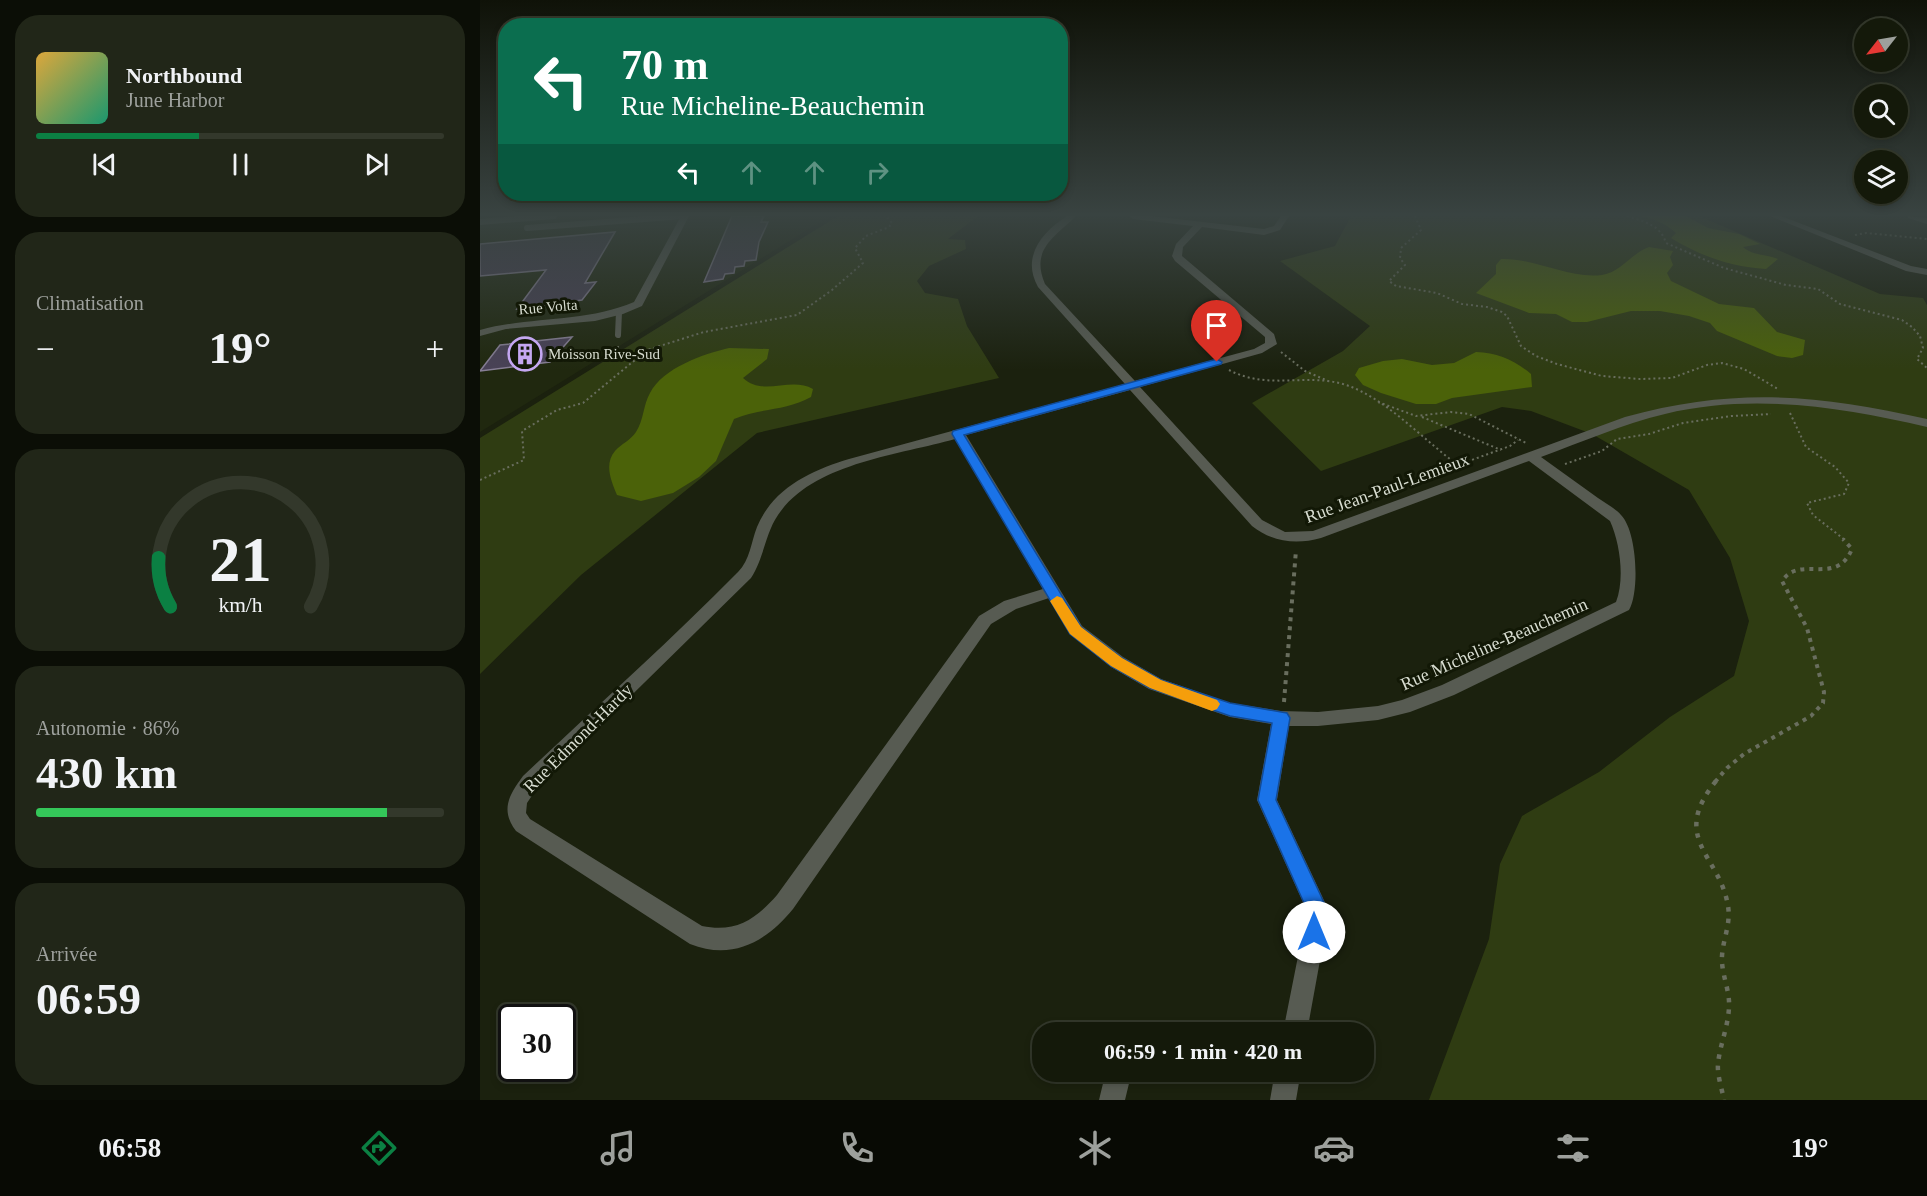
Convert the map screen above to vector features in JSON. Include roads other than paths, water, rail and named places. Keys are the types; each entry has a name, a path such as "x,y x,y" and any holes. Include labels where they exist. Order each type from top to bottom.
{"street":[{"path":"619,312 638,304 657,267"},
{"name":"Rue Jean-Paul-Lemieux","path":"1035,267 1037,279 1257,523 1273,534 1292,537 1316,535 1532,451 1648,414 1724,402 1770,400 1829,404 1927,423"},
{"name":"Rue Edmond-Hardy","path":"1051,592 1010,605 985,620 785,902 758,929 736,939 716,942 698,936 523,825 516,818 515,808 519,796 530,782 746,574 758,552 765,527 772,514 795,488 837,468 1217,362 1269,341 1187,267"},
{"path":"1905,267 1927,272"},
{"name":"Rue Volta","path":"480,333 506,326 595,318 619,312"},
{"name":"Rue Micheline-Beauchemin","path":"958,434 1051,592 1076,630 1117,662 1155,684 1230,710 1281,718 1347,717 1404,707 1448,690 1623,606 1628,593 1622,532 1616,518 1532,451"},
{"path":"1281,718 1267,800 1318,911 1297,1022"},
{"path":"1112,1100 1116,1082"},
{"path":"1282,1100 1286,1082"}],"lane":[{"path":"618,335 619,312"}],"place":[{"name":"Moisson Rive-Sud","path":"525,354"}]}
